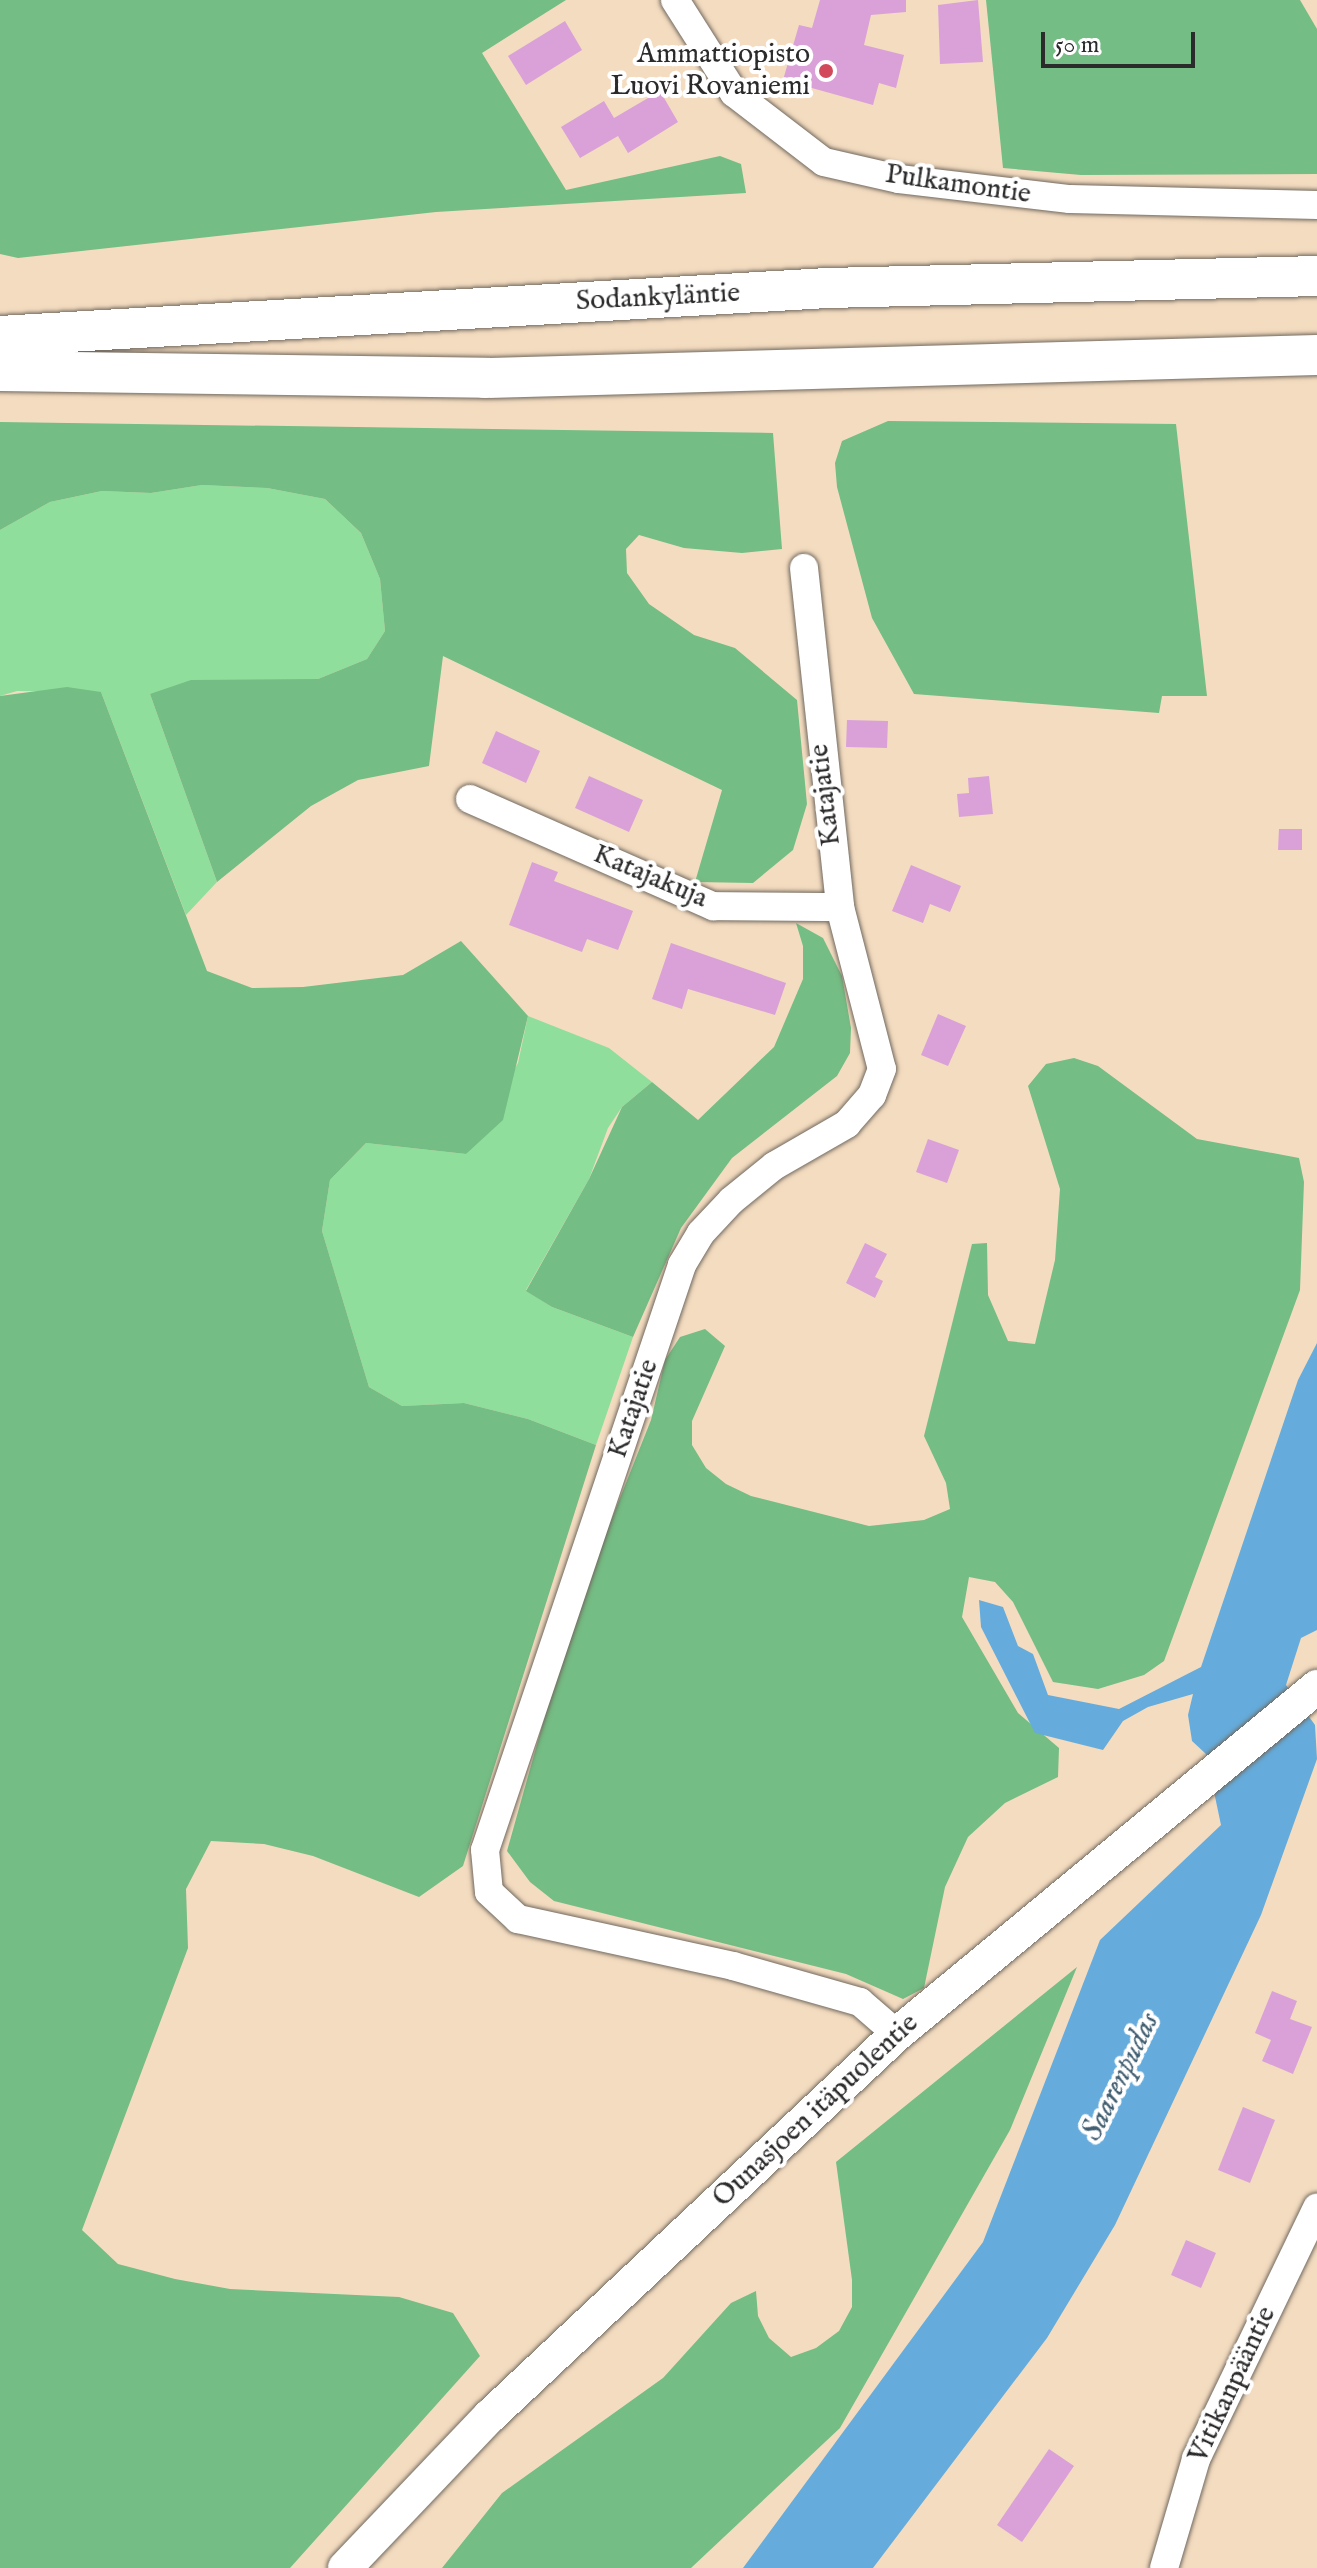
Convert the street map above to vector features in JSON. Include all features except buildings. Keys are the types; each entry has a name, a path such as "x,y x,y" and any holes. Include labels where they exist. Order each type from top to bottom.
{"highway":[{"name":"Sodankyläntie","path":"0,336 828,288 1317,276"},
{"path":"0,371 485,378 1317,355"}],"main road":[{"name":"Ounasjoen itäpuolentie","path":"345,2568 490,2416 897,2034 1317,1687"}],"street":[{"name":"Pulkamontie","path":"675,0 734,93 824,162 899,179 1070,199 1317,205"},
{"name":"Katajatie","path":"804,568 840,907 882,1069 872,1095 847,1124 774,1166 731,1201 701,1233 682,1265 485,1850 489,1892 518,1919 733,1966 860,2002 897,2034"},
{"name":"Katajakuja","path":"470,799 713,906 840,907"},
{"name":"Vitikanpääntie","path":"1164,2568 1196,2459 1317,2208"}],"green space":[{"path":"0,0 566,0 482,53 566,190 720,156 741,164 746,193 436,212 18,258 0,254"},
{"path":"986,0 1300,0 1317,29 1317,174 1081,175 1003,168"},
{"path":"888,421 1176,424 1207,696 1162,696 1159,713 914,694 872,618 837,487 835,463 842,441"},
{"path":"0,422 773,433 782,549 742,553 684,548 639,535 626,549 627,573 649,604 694,635 735,648 797,700 807,804 793,850 753,883 695,882 722,790 443,656 429,766 358,780 311,806 217,882 150,694 191,680 318,679 367,659 385,631 380,579 361,533 325,499 267,488 202,485 151,493 102,491 50,502 0,530"},
{"path":"202,485 267,488 325,499 361,533 380,579 385,631 367,659 318,679 150,694 217,882 186,915 101,692 17,691 0,696 0,530 50,502 102,491 151,493"},
{"path":"67,687 101,692 207,971 252,988 303,987 403,975 461,941 528,1016 503,1120 466,1154 366,1143 330,1180 322,1231 369,1387 402,1406 464,1403 528,1419 596,1445 463,1866 419,1897 313,1856 264,1844 211,1841 186,1889 188,1948 82,2230 118,2264 175,2279 230,2289 399,2297 453,2313 480,2356 290,2568 0,2568 0,696"},
{"path":"796,923 823,938 842,976 851,1028 850,1053 837,1076 732,1158 681,1228 633,1337 552,1307 526,1291 589,1179 622,1107 652,1082 698,1120 774,1047 803,979 803,946"},
{"path":"528,1016 609,1048 652,1082 622,1107 608,1128 589,1179 526,1290 552,1307 633,1337 596,1445 528,1419 464,1403 402,1406 369,1387 322,1231 330,1180 366,1143 466,1154 518,1063"},
{"path":"1074,1058 1098,1066 1197,1139 1299,1158 1304,1182 1300,1290 1164,1661 1144,1675 1098,1689 1053,1682 1013,1602 995,1582 969,1577 962,1617 1018,1713 1059,1748 1058,1777 1005,1803 968,1837 945,1887 924,1988 903,1999 846,1974 554,1901 530,1882 507,1851 573,1616 651,1420 665,1360 680,1337 705,1329 725,1346 692,1421 692,1445 706,1468 726,1484 751,1496 869,1526 924,1520 950,1509 946,1483 924,1436 972,1244 987,1243 988,1295 1008,1341 1035,1344 1055,1260 1060,1189 1028,1086 1046,1064"},
{"path":"1077,1967 1010,2130 840,2428 691,2568 442,2568 502,2493 663,2378 731,2303 756,2291 758,2316 769,2338 791,2357 816,2348 839,2331 852,2307 852,2280 836,2162"}],"water":[{"name":"Saarenpudas","path":"1317,1343 1317,1630 1301,1638 1286,1685 1315,1725 1317,1759 1261,1915 1115,2225 1047,2338 873,2568 743,2568 983,2242 1100,1940 1221,1825 1206,1754 1192,1741 1188,1715 1193,1694 1148,1707 1123,1721 1103,1750 1035,1733 981,1627 979,1600 1003,1607 1018,1646 1033,1654 1048,1695 1119,1709 1201,1667 1298,1380"}],"place":[{"name":"Ammattiopisto Luovi Rovaniemi","path":"826,71"}]}
